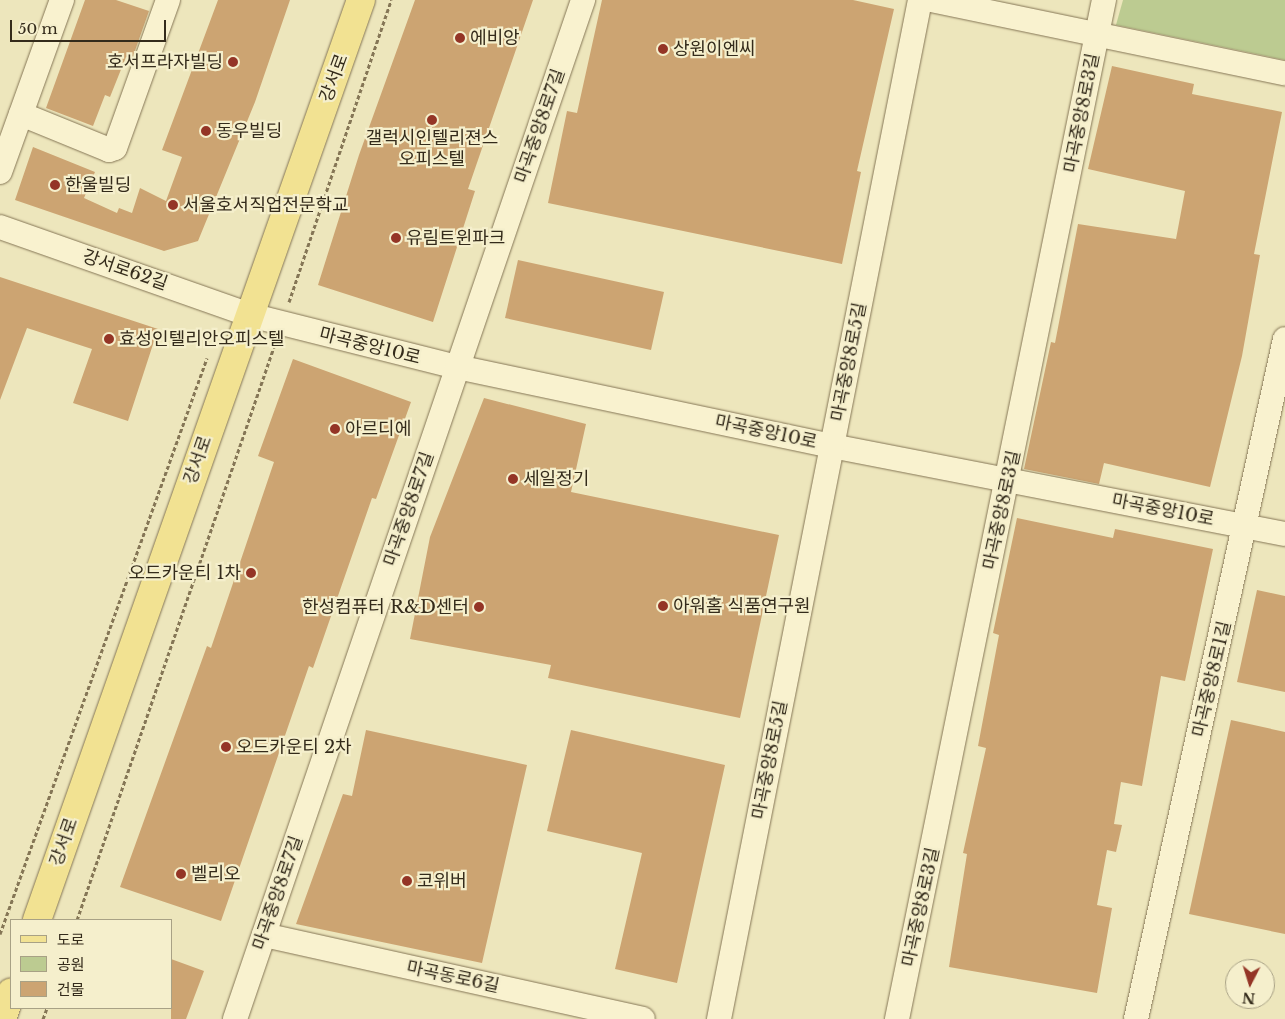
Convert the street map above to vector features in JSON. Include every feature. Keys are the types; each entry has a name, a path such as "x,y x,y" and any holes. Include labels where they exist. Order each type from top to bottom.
{"main road":[{"name":"강서로","path":"37,919 361,0"},
{"path":"2,1019 10,996"}],"street":[{"path":"0,172 62,0"},
{"path":"21,114 109,150 115,148 168,0"},
{"name":"마곡중앙8로7길","path":"235,1019 583,0"},
{"name":"마곡중앙8로5길","path":"719,1019 920,0"},
{"path":"931,0 1285,73"},
{"name":"마곡중앙8로3길","path":"897,1019 1009,481 1104,0"},
{"name":"강서로62길","path":"0,226 250,315"},
{"name":"마곡중앙10로","path":"250,315 457,368 832,446 1247,525 1285,534"},
{"name":"마곡중앙8로1길","path":"1136,1019 1247,525 1285,339"},
{"name":"마곡동로6길","path":"264,935 643,1019"}],"path":[{"path":"77,919 391,0"},
{"path":"0,934 209,352"}],"green space":[{"path":"1123,0 1285,0 1285,60 1116,25"}],"building":[{"path":"85,0 116,0 149,11 132,59 126,57 110,97 105,95 93,126 46,108"},
{"path":"218,0 290,0 255,102 198,241 164,251 15,200 33,147 95,172 84,198 117,213 119,208 132,213 140,188 166,201 182,157 162,150"},
{"path":"415,0 533,0 468,189 475,191 433,322 318,285 359,155"},
{"path":"602,0 853,0 894,9 857,171 861,172 842,264 548,203 567,111 577,113"},
{"path":"1112,66 1194,84 1192,94 1282,112 1254,254 1260,255 1242,356 1210,487 1104,463 1099,484 1024,469 1051,342 1055,343 1078,224 1176,239 1185,191 1088,169"},
{"path":"518,260 664,292 651,350 505,318"},
{"name":"효성인텔리안오피스텔","path":"0,277 158,329 128,421 73,403 92,349 27,328 0,400"},
{"path":"293,359 411,402 376,499 372,498 313,668 309,666 221,921 120,887 207,646 211,648 274,462 258,456"},
{"path":"484,398 586,424 571,492 779,535 740,718 548,678 551,665 410,639 430,537"},
{"path":"1017,518 1113,538 1115,529 1213,549 1185,681 1161,676 1142,786 1121,782 1114,824 1122,825 1116,852 1107,850 1097,905 1112,908 1097,993 949,967 967,854 963,853 986,748 978,746 999,635 993,633"},
{"path":"1257,590 1285,596 1285,692 1237,682"},
{"path":"1231,720 1285,732 1285,934 1189,914"},
{"name":"코위버","path":"366,730 527,765 482,963 296,924 343,794 352,796"},
{"path":"571,730 725,765 677,983 615,969 642,853 547,831"},
{"path":"172,959 204,971 186,1019 171,1019"}],"place":[{"name":"에비앙","path":"460,38"},
{"name":"상원이엔씨","path":"663,49"},
{"name":"호서프라자빌딩","path":"233,62"},
{"name":"갤럭시인텔리젼스 오피스텔","path":"432,120"},
{"name":"동우빌딩","path":"206,131"},
{"name":"한울빌딩","path":"55,185"},
{"name":"서울호서직업전문학교","path":"173,205"},
{"name":"유림트윈파크","path":"396,238"},
{"name":"효성인텔리안오피스텔","path":"109,339"},
{"name":"아르디에","path":"335,429"},
{"name":"세일정기","path":"513,479"},
{"name":"오드카운티 1차","path":"251,573"},
{"name":"아워홈 식품연구원","path":"663,606"},
{"name":"한성컴퓨터 R&D센터","path":"479,607"},
{"name":"오드카운티 2차","path":"226,747"},
{"name":"벨리오","path":"181,874"},
{"name":"코위버","path":"407,881"}]}
